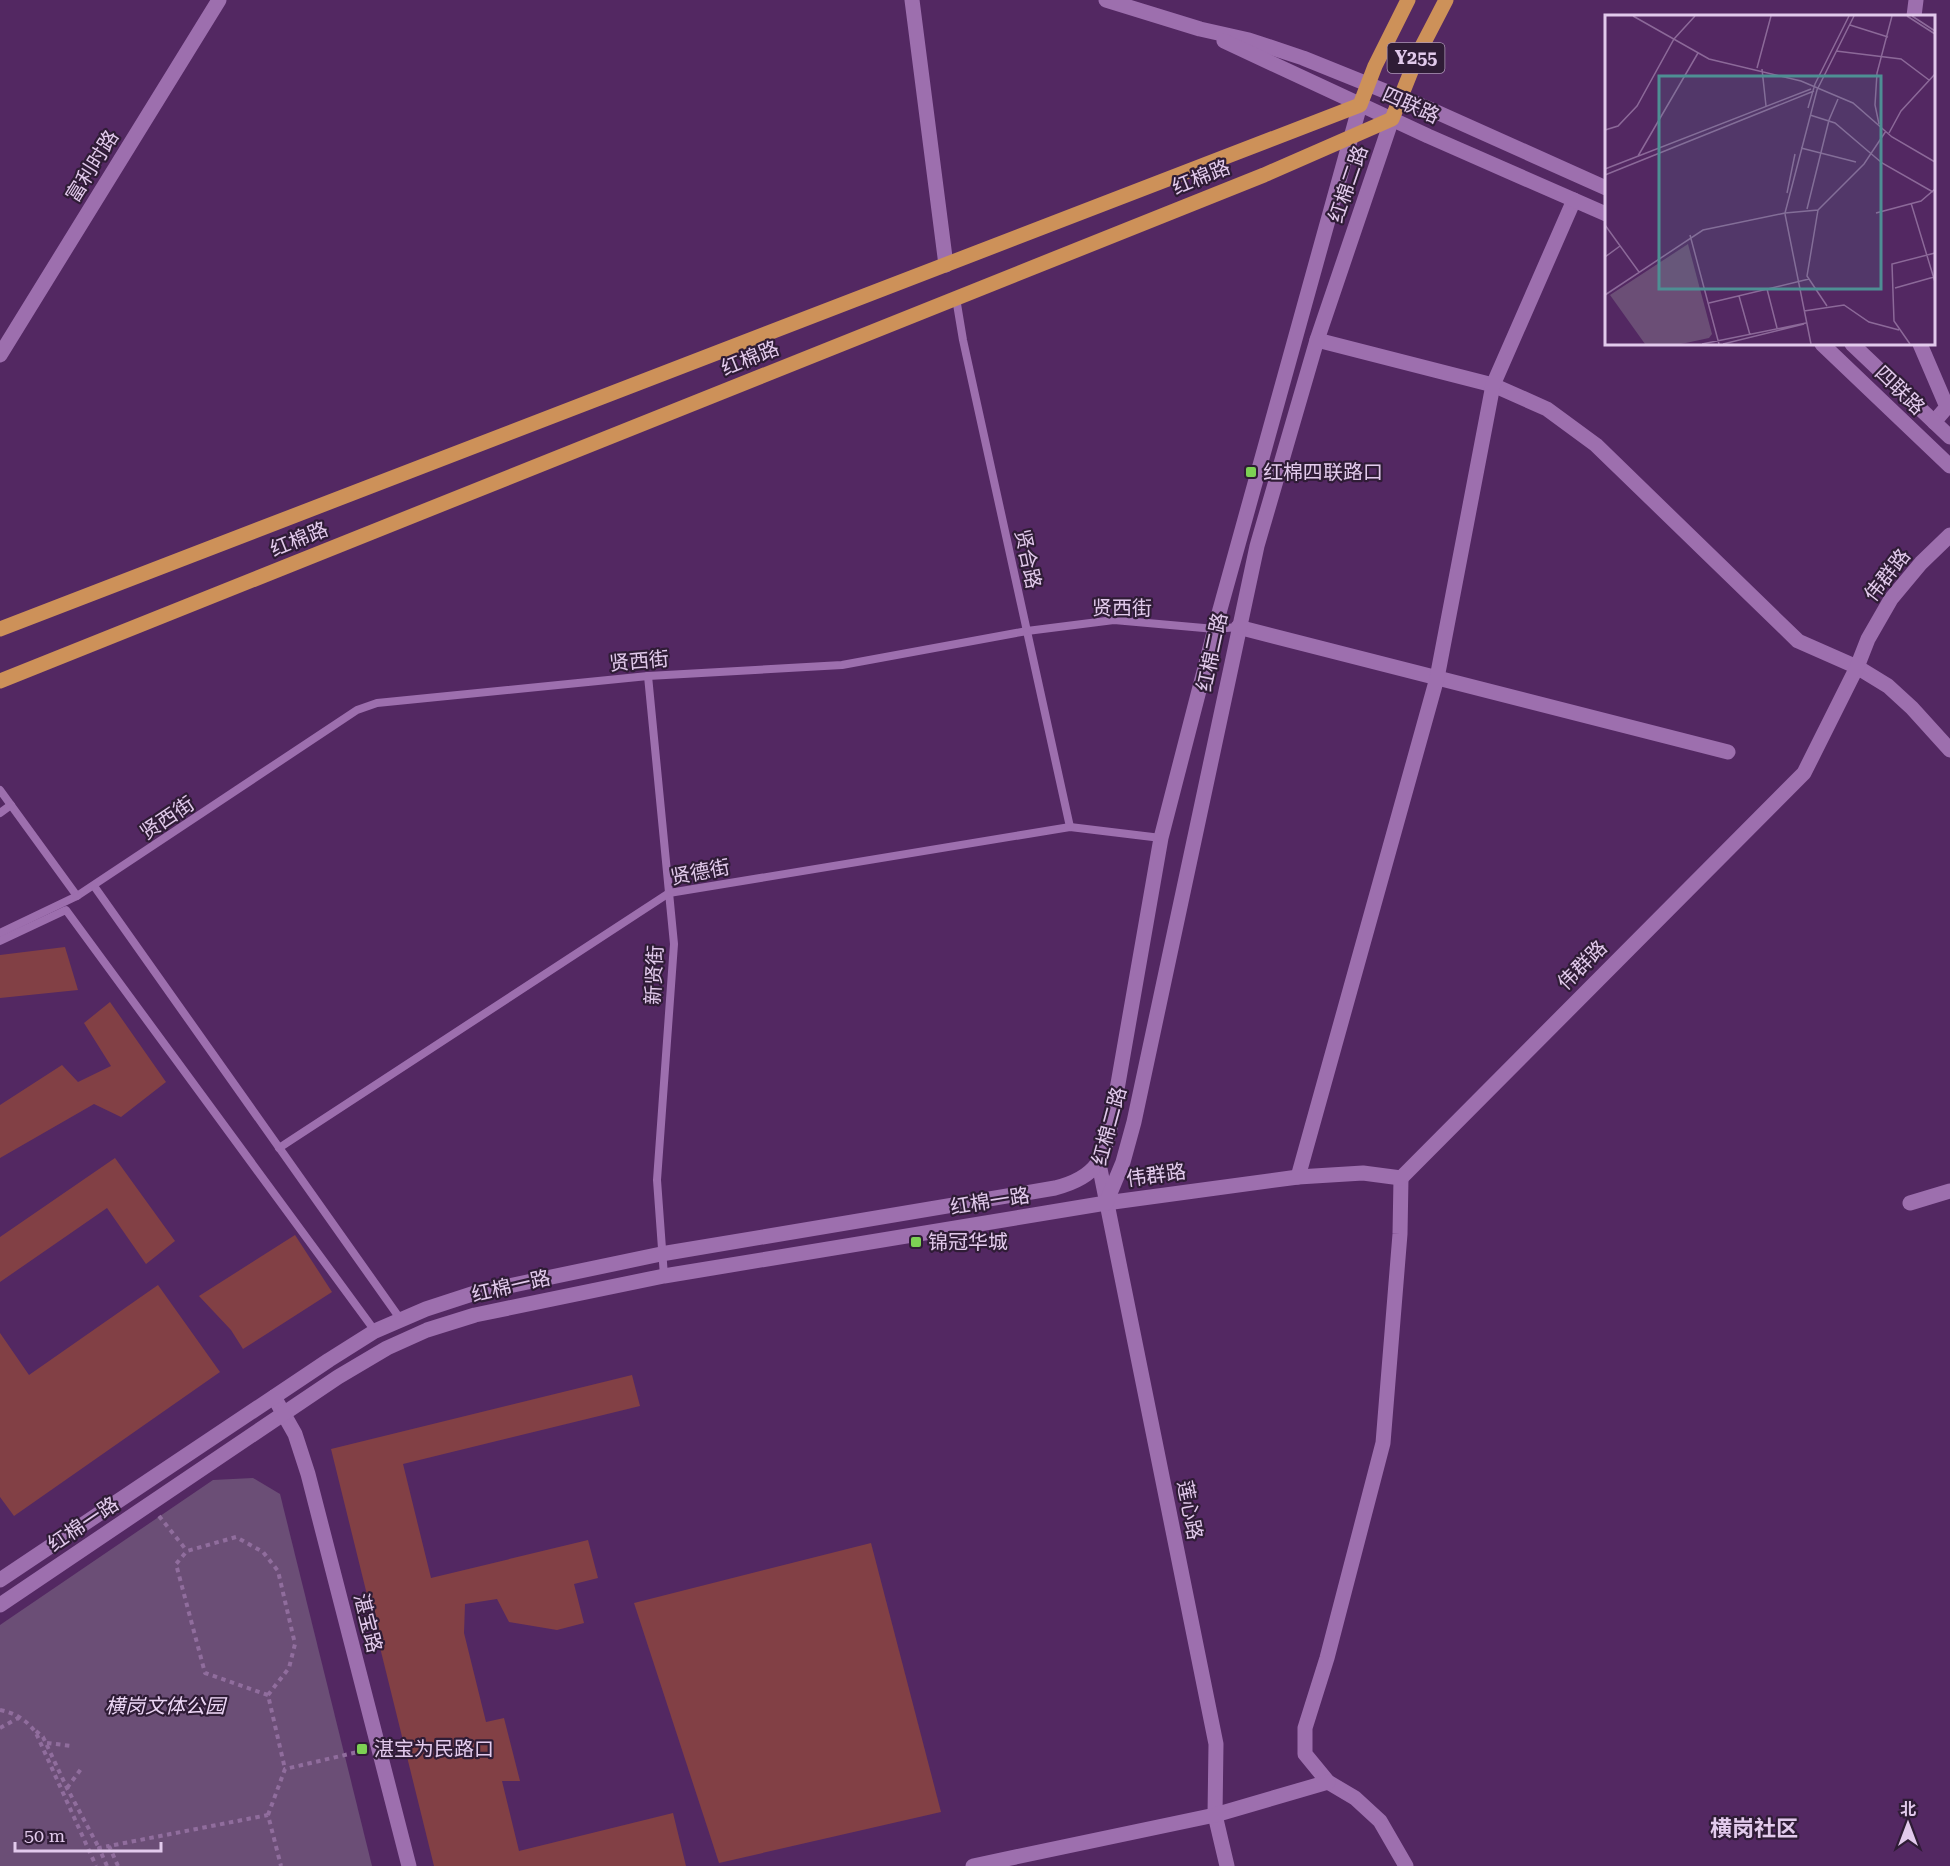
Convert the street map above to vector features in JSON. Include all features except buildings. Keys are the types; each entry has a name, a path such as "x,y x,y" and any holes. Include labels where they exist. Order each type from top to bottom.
{"main road":[{"name":"Y255","path":"1360,105 1367,84 1408,0"},
{"name":"Y255","path":"1392,119 1418,54 1446,0"},
{"name":"红棉路","path":"0,629 1360,105"},
{"name":"红棉路","path":"0,681 1264,174 1392,119"}],"street":[{"name":"富利时路","path":"0,355 219,0"},
{"path":"912,0 946,265"},
{"name":"四联路","path":"1106,0 1200,29 1249,40 1303,58 1432,110 1605,188"},
{"path":"1914,15 1916,0"},
{"name":"四联路","path":"1200,29 1360,105 1605,214"},
{"name":"红棉二路","path":"1099,1164 1112,1118 1161,837 1215,629 1360,105"},
{"name":"红棉二路","path":"1106,1203 1123,1162 1134,1122 1257,546 1317,340 1392,119"},
{"path":"1298,1177 1437,678 1493,385 1574,200"},
{"path":"1317,340 1493,385 1547,409 1596,445 1798,641 1857,667 1888,686 1912,708 1950,750"},
{"name":"四联路","path":"1823,345 1950,466"},
{"name":"四联路","path":"1853,345 1950,437"},
{"path":"1920,345 1947,408 1934,422"},
{"name":"伟群路","path":"1106,1203 1298,1177 1363,1173 1401,1178 1804,773 1857,667 1868,639 1891,599 1921,563 1950,535"},
{"path":"1238,627 1728,752"},
{"name":"莲心路","path":"1099,1164 1216,1744 1215,1815 1227,1866"},
{"name":"红棉一路","path":"0,1580 375,1331 426,1309 475,1293 662,1254 1055,1188 1072,1184 1086,1176 1099,1164"},
{"path":"1401,1178 1400,1234 1383,1443 1327,1658 1305,1728 1305,1754 1328,1782 1355,1798 1380,1821 1406,1866"},
{"path":"1910,1203 1950,1191"},
{"name":"红棉一路","path":"0,1605 284,1413 378,1353 427,1330 486,1313 664,1276 1106,1203"},
{"name":"湛宝路","path":"274,1396 295,1434 309,1474 409,1866"},
{"path":"973,1866 1215,1815 1328,1782"}],"lane":[{"name":"贤合路","path":"956,298 963,340 1070,827"},
{"name":"贤西街","path":"0,933 94,886 357,710 377,703 648,676 842,666 1027,630 1114,620 1215,629 1238,627"},
{"name":"新贤街","path":"648,676 674,944 657,1180 664,1276"},
{"path":"0,790 77,896"},
{"path":"0,813 11,805"},
{"name":"贤德街","path":"279,1148 669,893 1070,827 1161,837"},
{"path":"94,886 401,1320"},
{"path":"0,941 66,910 375,1331"}],"path":[{"path":"150,1504 187,1551"},
{"path":"236,1537 263,1552 278,1571 295,1644 289,1668 268,1695 205,1673 176,1564 187,1551 236,1537"},
{"path":"268,1695 285,1769 268,1815 281,1866"},
{"path":"0,1710 18,1716 27,1722 36,1733 96,1866"},
{"path":"0,1728 18,1718 43,1737 107,1866"},
{"path":"46,1743 72,1746"},
{"path":"285,1769 378,1748"},
{"path":"67,1788 81,1769"},
{"path":"99,1848 268,1815"},
{"path":"109,1846 118,1866"}],"green space":[{"name":"横岗文体公园","path":"253,1478 280,1494 372,1866 0,1866 0,1625 213,1480"}],"place":[{"name":"红棉四联路口","path":"1251,472"},
{"name":"锦冠华城","path":"916,1242"},
{"name":"湛宝为民路口","path":"362,1749"}],"district":[{"name":"横岗社区","path":"1754,1828"}]}
